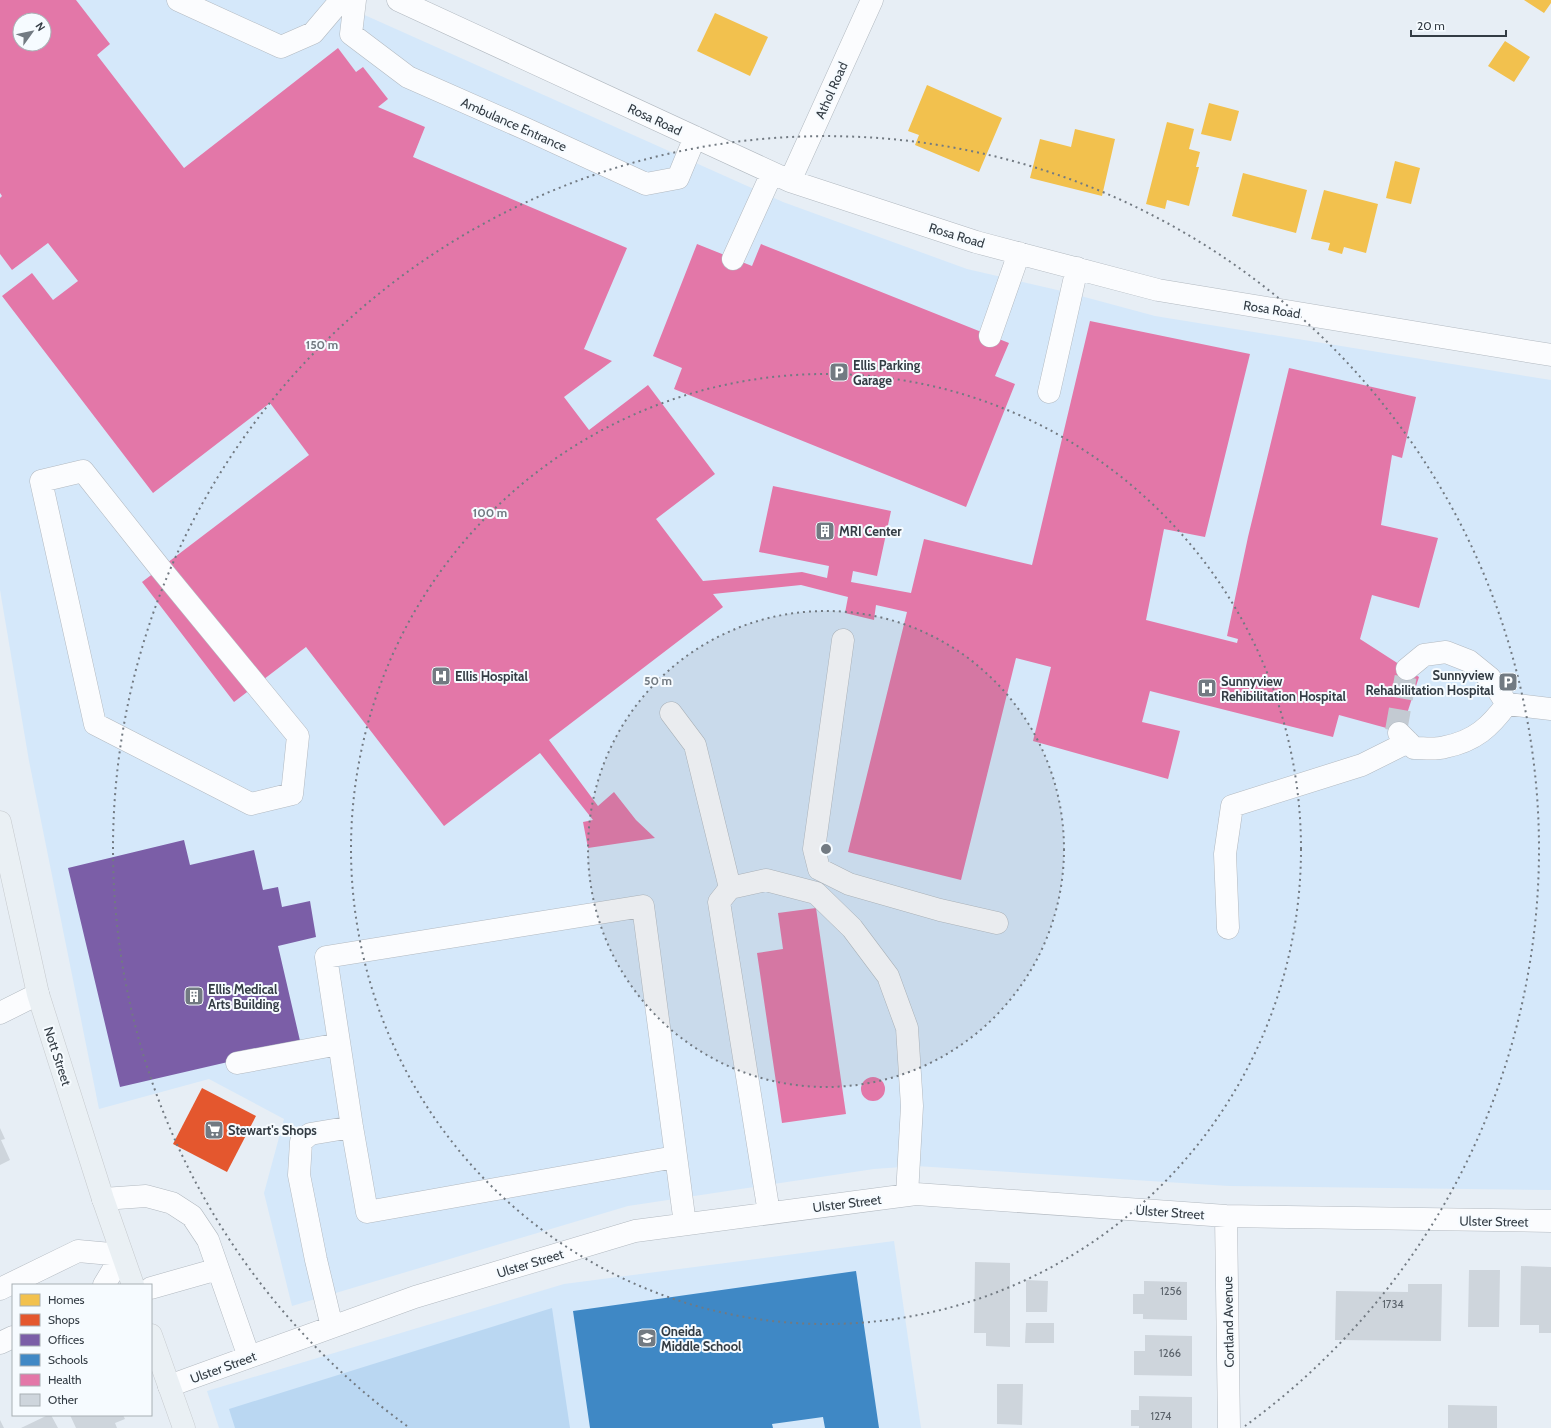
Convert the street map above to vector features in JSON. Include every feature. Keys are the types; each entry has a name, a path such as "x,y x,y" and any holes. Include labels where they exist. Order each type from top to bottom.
{"main road":[{"name":"Nott Street","path":"0,822 38,994 103,1199 133,1284"},
{"path":"152,1337 184,1428"}],"street":[{"path":"178,0 281,47 313,33 341,0"},
{"name":"Ambulance Entrance","path":"355,0 351,34 408,78 526,129 646,184 678,178 695,137"},
{"name":"Rosa Road","path":"398,0 781,177 976,242 1158,290 1551,355"},
{"name":"Athol Road","path":"733,259 781,177 872,0"},
{"path":"990,336 1019,253"},
{"path":"1049,392 1077,268"},
{"path":"83,471 160,568 298,736 292,794 251,804 95,724 41,481 83,471"},
{"path":"843,640 814,849 819,869 849,884 940,910 997,922"},
{"path":"1407,669 1424,655 1446,652 1469,661 1490,678 1507,704"},
{"path":"1507,704 1551,709"},
{"path":"1228,928 1225,854 1232,806 1362,765 1402,736 1414,748 1444,748 1472,739 1494,721 1507,704"},
{"path":"671,713 695,745 730,888"},
{"path":"769,1213 719,902 730,888 766,880 816,893 852,928 888,976 907,1028 912,1106 908,1195"},
{"path":"675,1158 367,1212 352,1127 326,957 642,906 685,1224"},
{"path":"0,1013 38,994"},
{"path":"237,1064 339,1044"},
{"path":"332,1327 316,1260 299,1175 300,1142 310,1134 352,1127"},
{"name":"Ulster Street","path":"169,1386 415,1297 635,1231 916,1194 1226,1216 1551,1221"},
{"path":"103,1199 146,1196 172,1203 192,1216 208,1240 249,1358"},
{"name":"Cortland Avenue","path":"1226,1216 1229,1428"},
{"path":"0,1289 78,1251 122,1255 105,1284"},
{"path":"152,1288 218,1269"},
{"path":"0,1343 12,1337"}],"shaded area":[{"name":"Ellis Hospital","path":"0,0 331,0 783,202 967,269 1066,292 1155,316 1551,380 1551,1190 1229,1186 916,1166 874,1169 628,1206 292,1306 264,1193 284,1119 209,1079 99,1109 29,761 0,590"},
{"name":"Oneida Middle School","path":"894,1241 921,1428 219,1428 207,1391 564,1284"},
{"path":"552,1308 570,1428 235,1428 229,1409"}],"building: Homes":[{"path":"1524,0 1551,0 1551,3 1544,13"},
{"path":"715,13 768,37 750,76 697,51"},
{"path":"1505,41 1530,57 1514,82 1488,66"},
{"path":"927,85 1002,118 979,172 915,145 919,135 908,131"},
{"path":"1209,103 1239,111 1231,141 1201,134"},
{"path":"1167,122 1194,129 1189,149 1200,152 1196,167 1199,167 1189,206 1167,200 1165,209 1146,204"},
{"path":"1075,129 1115,139 1102,196 1030,178 1040,139 1071,147"},
{"path":"1395,161 1420,168 1411,204 1386,198"},
{"path":"1243,173 1307,190 1296,233 1232,216"},
{"path":"1324,190 1378,204 1366,253 1344,247 1342,254 1328,250 1330,243 1311,239"}],"building: Shops":[{"name":"Stewart's Shops","path":"202,1088 256,1116 227,1172 173,1144"}],"building: Offices":[{"name":"Ellis Medical Arts Building","path":"184,840 190,865 254,850 263,890 278,887 282,907 310,901 316,937 278,946 301,1045 120,1087 68,868"}],"building: Schools":[{"name":"Oneida Middle School","path":"856,1271 879,1428 825,1428 823,1417 772,1424 773,1428 590,1428 573,1311"}],"building: Health":[{"name":"Ellis Hospital","path":"0,0 76,0 110,44 97,55 184,168 338,48 356,72 363,67 388,99 378,107 425,127 413,157 627,248 584,349 612,361 564,397 589,430 648,385 715,474 656,519 703,581 802,572 827,578 829,566 759,552 773,486 891,511 877,576 853,571 851,582 911,593 924,539 1032,565 1090,321 1250,354 1205,537 1164,529 1146,620 1237,643 1238,639 1227,636 1248,537 1289,368 1416,397 1402,458 1392,455 1381,525 1438,538 1419,608 1372,595 1360,639 1419,677 1401,732 1339,715 1333,737 1150,691 1142,722 1180,731 1168,779 1033,741 1051,667 1016,658 961,880 848,852 907,612 876,605 874,620 845,613 848,597 801,585 713,594 723,607 549,740 598,806 614,792 636,820 655,838 588,848 583,822 593,820 540,753 444,826 306,647 234,702 142,582 309,455 270,403 153,493 2,296 32,273 53,300 78,281 48,243 12,270 0,254 0,198 2,196 0,193"},
{"name":"Ellis Parking Garage","path":"697,244 752,266 761,244 1009,343 995,376 1015,384 966,507 674,389 682,368 653,356"},
{"path":"816,908 846,1114 782,1123 757,953 783,949 778,913"},
{"path":"873,1077 878,1078 884,1084 884,1094 878,1100 873,1101 868,1100 862,1094 861,1089 862,1084 868,1078"}],"building: Other":[{"path":"0,1128 5,1139 1,1140 10,1160 0,1165"},
{"path":"975,1262 1010,1263 1010,1347 986,1346 986,1333 974,1333"},
{"path":"1521,1266 1551,1267 1551,1333 1539,1333 1539,1325 1520,1325"},
{"path":"1469,1270 1500,1270 1499,1327 1468,1327"},
{"path":"1026,1280 1048,1281 1047,1312 1026,1312"},
{"path":"1144,1281 1187,1282 1187,1320 1143,1319 1143,1314 1133,1314 1133,1294 1144,1294"},
{"path":"1408,1284 1442,1284 1441,1341 1335,1340 1336,1291 1408,1292"},
{"path":"1026,1323 1054,1323 1054,1343 1025,1343"},
{"path":"1145,1335 1192,1336 1192,1376 1134,1375 1134,1351 1145,1351"},
{"path":"997,1384 1023,1384 1022,1425 997,1424"},
{"path":"1139,1396 1192,1397 1192,1428 1139,1428 1139,1426 1131,1426 1131,1410 1139,1410"},
{"path":"1448,1405 1497,1406 1497,1428 1448,1428"},
{"path":"46,1416 52,1416 58,1428 21,1428"},
{"path":"70,1416 124,1416 125,1419 115,1423 117,1428 76,1428"},
{"path":"0,1420 4,1428 0,1428"}],"tunnel":[{"path":"1396,731 1407,669"}],"place":[{"name":"Ellis Parking Garage","path":"839,372"},
{"name":"MRI Center","path":"825,531"},
{"name":"Ellis Hospital","path":"441,676"},
{"name":"Sunnyview Rehabilitation Hospital","path":"1508,682"},
{"name":"Sunnyview Rehibilitation Hospital","path":"1207,688"},
{"name":"Ellis Medical Arts Building","path":"194,996"},
{"name":"Stewart's Shops","path":"214,1130"},
{"name":"Oneida Middle School","path":"647,1338"}]}
